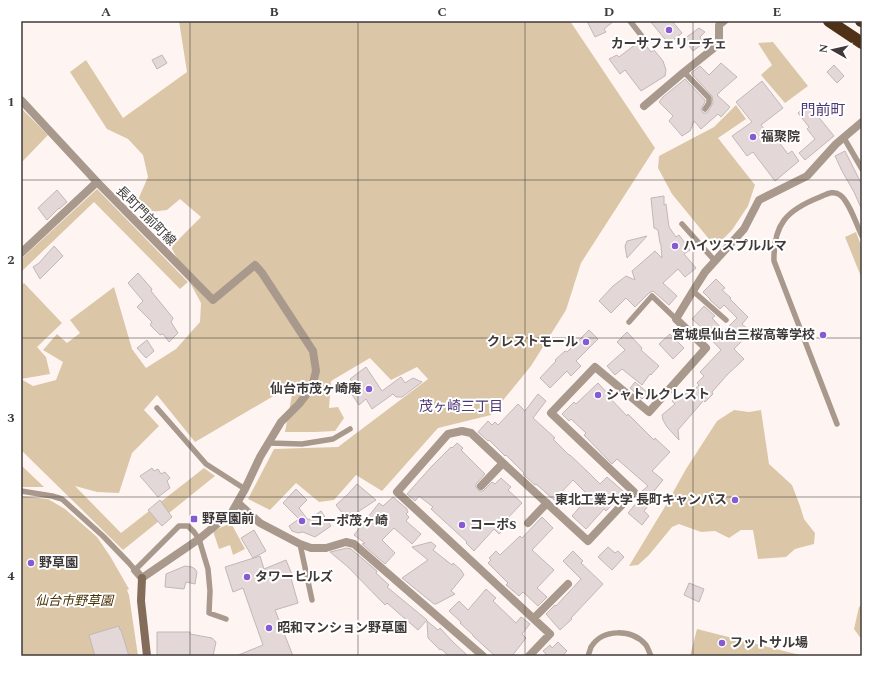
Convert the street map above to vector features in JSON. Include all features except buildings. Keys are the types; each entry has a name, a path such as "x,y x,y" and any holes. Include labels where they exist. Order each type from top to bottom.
{"highway":[{"path":"829,21 862,44"}],"street":[{"path":"644,106 719,44 719,26 724,21"},
{"path":"21,100 97,182 21,253"},
{"path":"530,656 550,634 397,492 448,434 462,431 471,433 588,541 634,492 551,413 595,367 649,412 706,348 676,319 705,272 744,229 759,200 807,176 836,144 862,122"},
{"name":"長町門前町線","path":"97,182 213,300 255,265 262,273 313,351 316,370 312,387 299,404 281,422 268,443"},
{"path":"142,578 199,539 232,512 245,490 268,443"},
{"path":"481,486 503,463"},
{"path":"238,503 260,523 300,544 311,548 326,548 346,542 354,544 483,656"},
{"path":"528,523 547,503"},
{"path":"135,570 142,578 141,601 147,656"},
{"path":"534,618 568,584"}],"lane":[{"path":"630,21 644,39"},
{"path":"684,72 709,98 709,103 705,109"},
{"path":"844,138 862,169"},
{"path":"836,424 774,261 773,249 776,236 786,216 808,201 831,192 836,192 845,200 862,236"},
{"path":"682,224 715,261"},
{"path":"693,291 726,320"},
{"path":"629,322 652,296 676,319"},
{"path":"157,408 206,464 245,490"},
{"path":"268,443 302,444 333,439 350,429"},
{"path":"21,491 52,496 62,500 103,536 135,570 179,526 188,526 199,539 208,569 210,591 209,613 226,619"},
{"path":"300,544 312,600"},
{"path":"588,656 591,647 598,639 607,634 617,632 629,634 639,638 647,646 650,656"}],"green space":[{"path":"179,21 570,21 655,148 581,263 566,310 531,366 491,415 438,428 382,491 356,475 334,500 319,502 296,483 270,510 248,499 274,449 338,447 428,379 417,367 391,380 370,358 331,381 329,408 338,407 344,418 335,431 285,432 294,384 195,442 157,395 144,410 159,426 132,453 119,493 97,492 75,486 121,533 204,468 215,476 123,550 21,450 21,379 33,386 56,380 63,362 43,350 57,334 67,343 80,333 70,320 114,287 132,349 146,368 176,349 200,322 201,303 171,247 201,217 180,199 167,210 150,212 137,202 148,177 143,155 128,139 107,129 70,72 86,60 123,118 187,72"},
{"path":"773,42 808,86 785,103 761,75 772,65 758,43"},
{"path":"736,105 746,119 718,138 755,185 748,206 732,230 721,241 713,244 672,194 658,168 659,156 714,127"},
{"path":"21,108 48,135 21,163"},
{"path":"97,189 188,282 180,289 94,202 21,272 21,259"},
{"path":"856,232 862,248 862,279 845,237"},
{"path":"24,283 62,323 37,347 46,357 50,374 21,379 21,286"},
{"path":"734,410 749,412 761,410 769,464 792,485 804,519 815,533 814,544 795,549 786,557 758,559 753,530 741,530 729,538 715,531 701,532 679,524 672,527 649,555 638,565 629,566 686,469 717,421"},
{"path":"21,465 44,487 21,487"},
{"name":"仙台市野草園","path":"21,496 48,499 65,509 97,537 129,589 127,590 138,656 21,656"},
{"path":"231,523 245,549 233,555 230,545 219,549 213,531"},
{"path":"862,604 862,640 854,629 859,607"},
{"name":"フットサル場","path":"697,629 804,656 690,656"}],"place":[{"name":"カーサフェリーチェ","path":"669,30"},
{"name":"福聚院","path":"753,137"},
{"name":"ハイツスプルルマ","path":"675,246"},
{"name":"宮城県仙台三桜高等学校","path":"823,335"},
{"name":"クレストモール","path":"586,342"},
{"name":"仙台市茂ヶ崎庵","path":"369,389"},
{"name":"シャトルクレスト","path":"598,395"},
{"name":"東北工業大学 長町キャンパス","path":"735,500"},
{"name":"野草園前","path":"194,519"},
{"name":"コーポ茂ヶ崎","path":"302,521"},
{"name":"コーポS","path":"462,525"},
{"name":"野草園","path":"31,563"},
{"name":"タワーヒルズ","path":"247,577"},
{"name":"昭和マンション野草園","path":"269,628"},
{"name":"フットサル場","path":"722,643"}],"district":[{"name":"門前町","path":"823,110"},
{"name":"茂ヶ崎三丁目","path":"461,406"}]}
